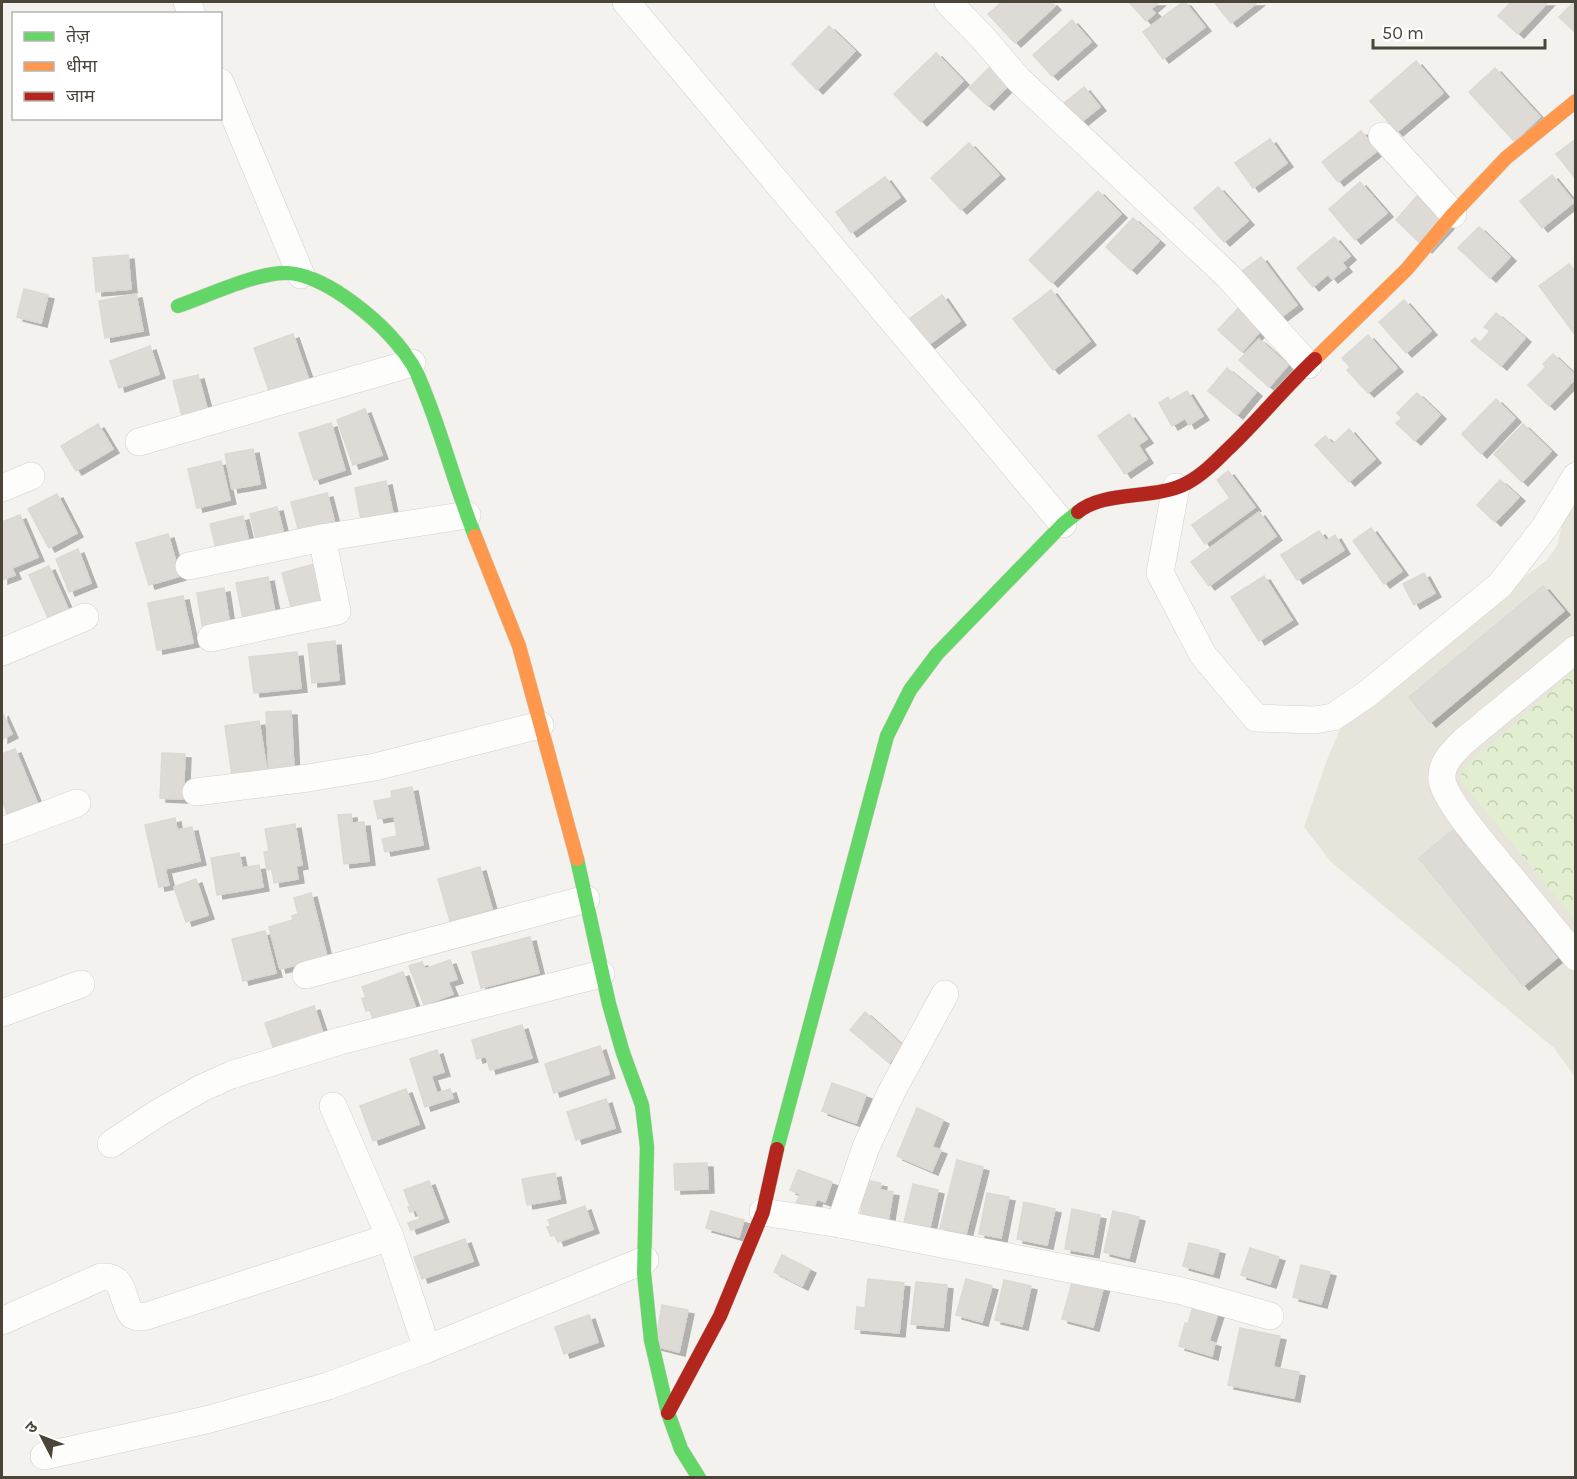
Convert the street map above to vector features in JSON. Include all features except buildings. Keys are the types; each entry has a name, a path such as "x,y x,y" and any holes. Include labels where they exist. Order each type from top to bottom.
{"street":[{"path":"626,2 1063,524"},
{"path":"964,7 983,38 1018,79 1167,216 1228,276 1308,365"},
{"path":"222,87 301,275"},
{"path":"668,1413 720,1316 763,1212 783,1122 887,736 910,690 937,654 1063,524 1081,509 1096,502 1176,487 1187,483 1205,471 1238,440 1308,365 1407,269 1453,214 1506,158 1575,101"},
{"path":"1382,136 1453,214"},
{"path":"178,306 274,274 301,275 330,287 365,311 391,335 412,363 433,414 467,515 519,646 572,837 601,974 623,1053 642,1105 647,1132 645,1260 651,1340 668,1413 681,1449 699,1478"},
{"path":"139,442 412,363"},
{"path":"2,488 31,476"},
{"path":"1176,487 1160,573 1203,655 1257,718 1314,720 1333,717 1367,694 1500,585 1545,527 1575,476"},
{"path":"189,566 322,538 467,515"},
{"path":"211,638 337,611 322,538"},
{"path":"2,652 85,617"},
{"path":"1575,650 1464,741 1443,766 1441,778 1466,823 1575,957"},
{"path":"196,792 375,767 540,725"},
{"path":"2,831 77,803"},
{"path":"306,975 586,899"},
{"path":"111,1144 158,1113 202,1088 231,1075 340,1041 601,974"},
{"path":"2,1013 81,984"},
{"path":"840,1224 874,1129 945,994"},
{"path":"333,1106 390,1237 427,1348"},
{"path":"763,1212 840,1224 1182,1291 1270,1316"},
{"path":"2,1321 101,1277 109,1277 119,1283 130,1312 136,1317 147,1316 390,1237"},
{"path":"44,1456 210,1419 328,1386 645,1260"}],"shaded area":[{"path":"1575,500 1575,1077 1554,1048 1331,862 1304,827 1325,765 1343,722 1449,635 1547,560 1558,544 1564,514"}],"green space":[{"path":"1575,670 1575,920 1461,781 1461,774 1467,765"}],"traffic: fast":[{"path":"178,306 247,280 287,273 310,278 325,285 364,311 396,343 420,379 475,536"},
{"path":"777,1149 887,736 910,690 937,654 1063,524 1078,512"},
{"path":"577,859 609,1004 623,1053 642,1105 647,1147 644,1273 651,1340 668,1413 681,1449 699,1478"}],"traffic: slow":[{"path":"1315,359 1407,269 1453,214 1506,158 1576,101"},
{"path":"475,536 519,646 577,859"}],"traffic: jam":[{"path":"1078,512 1102,501 1161,492 1192,480 1237,440 1315,359"},
{"path":"668,1413 720,1316 763,1212 777,1149"}]}
